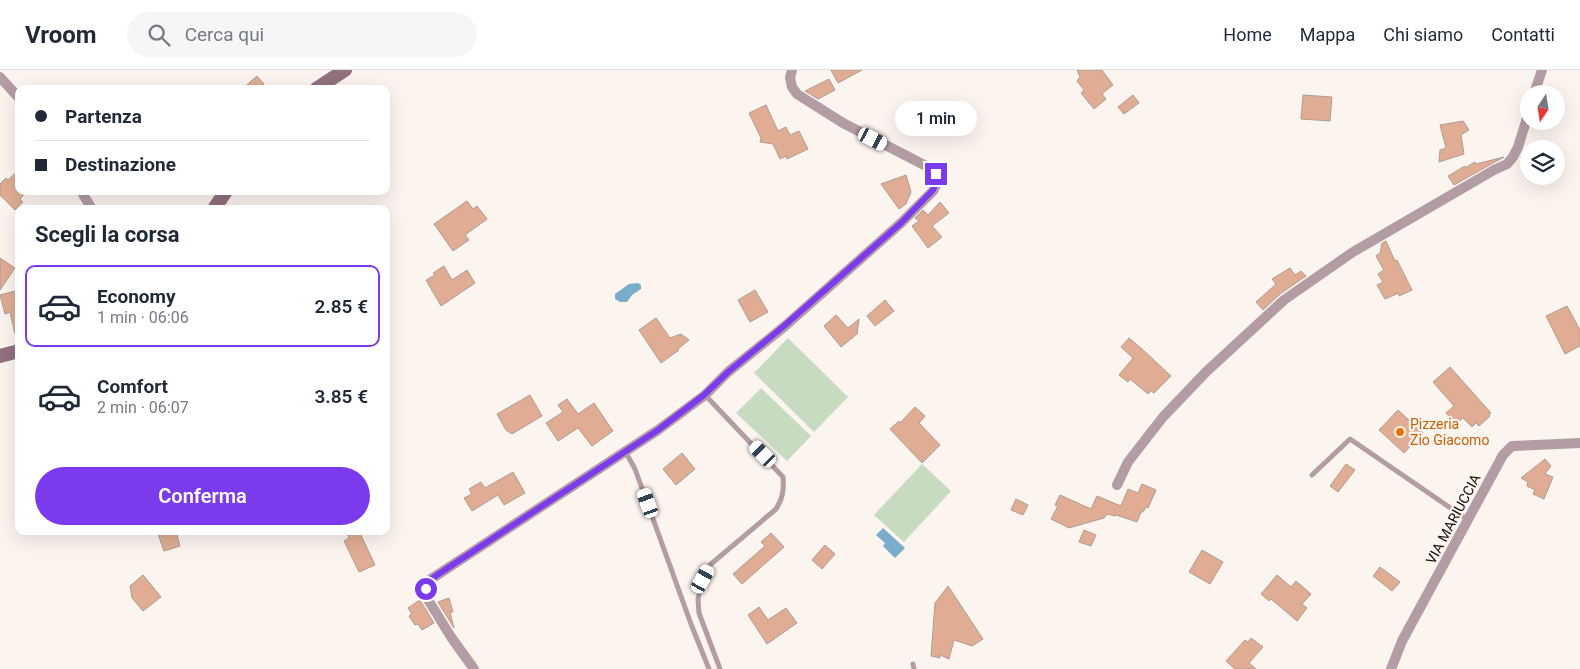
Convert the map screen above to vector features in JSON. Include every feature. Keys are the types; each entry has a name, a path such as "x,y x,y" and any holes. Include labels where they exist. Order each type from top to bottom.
{"main road":[{"path":"322,85 345,70"},
{"path":"0,356 15,352"}],"street":[{"path":"474,669 426,598 428,581 658,430 704,395 728,372 791,320 901,223 933,190 936,174 928,167 842,123 797,94 792,87 790,78 792,70"},
{"path":"1537,85 1542,70"},
{"path":"0,77 15,94"},
{"path":"1117,484 1128,462 1163,417 1206,372 1284,300 1353,252 1494,170 1508,164 1518,147 1523,130"},
{"name":"VIA MARIUCCIA","path":"1391,669 1402,641 1503,455 1512,446 1580,443"}],"lane":[{"path":"704,395 783,477 784,488 782,500 776,509 712,564 703,579 698,598 699,613 720,669"},
{"path":"1312,475 1350,439 1468,520"},
{"path":"625,450 635,469 709,669"}],"green space":[{"path":"788,338 848,397 814,432 754,373"},
{"path":"761,388 811,436 787,461 736,413"},
{"path":"922,464 951,491 904,542 874,515"}],"water":[{"path":"638,283 641,285 641,289 632,295 627,302 620,302 615,299 615,294 629,284"},
{"path":"883,528 905,548 895,558 883,546 885,543 876,535"}],"building":[{"path":"831,70 862,70 838,83"},
{"path":"1077,70 1102,70 1113,85 1102,94 1106,99 1094,109 1081,93 1084,90 1077,81 1080,77"},
{"path":"257,76 264,84 263,85 247,85"},
{"path":"829,79 835,90 818,99 805,91"},
{"path":"1133,95 1139,103 1124,114 1118,107"},
{"path":"1303,95 1332,97 1330,121 1301,119"},
{"path":"766,105 778,131 786,127 790,135 799,131 808,149 787,159 786,156 780,159 773,144 760,142 761,138 749,113"},
{"path":"1463,121 1469,130 1461,135 1464,154 1439,162 1440,150 1446,148 1440,125"},
{"path":"1504,157 1454,185 1448,176 1475,162 1476,164"},
{"path":"15,174 15,195 24,195 20,199 23,202 20,205 15,205 15,210 0,195 0,184 6,178 8,180"},
{"path":"906,175 911,192 906,204 899,209 881,184"},
{"path":"467,201 473,209 477,206 487,219 465,235 469,240 453,251 434,224"},
{"path":"940,202 949,213 932,226 942,237 928,248 912,226 919,221 915,218 923,210 928,215"},
{"path":"1386,241 1412,290 1399,296 1399,293 1385,299 1377,285 1383,282 1378,274 1384,270 1376,256 1380,253 1382,243"},
{"path":"0,258 15,268 0,290"},
{"path":"444,266 452,280 467,270 475,283 441,306 426,280 435,275 433,273"},
{"path":"1290,268 1295,275 1301,271 1306,276 1280,294 1263,310 1256,302 1276,284 1272,279"},
{"path":"755,290 768,312 750,322 738,300"},
{"path":"15,291 15,334 10,312 5,314 0,295"},
{"path":"885,300 894,311 875,326 867,316"},
{"path":"1567,306 1580,330 1580,346 1565,354 1546,316"},
{"path":"836,315 848,328 859,319 857,334 841,347 824,326"},
{"path":"656,318 670,338 681,334 689,340 661,363 639,330"},
{"path":"1129,338 1171,376 1154,393 1151,391 1148,394 1130,379 1128,382 1119,375 1133,358 1121,347"},
{"path":"1450,367 1491,413 1479,426 1476,423 1472,427 1463,418 1456,424 1446,413 1454,406 1433,382"},
{"path":"530,395 542,416 512,434 506,430 497,414"},
{"path":"567,399 578,414 594,403 613,431 592,446 578,428 558,441 546,423 563,412 558,405"},
{"path":"915,407 925,416 919,423 940,445 922,463 890,429 899,421 900,423"},
{"path":"1398,410 1423,433 1404,453 1379,430"},
{"path":"682,453 695,469 676,485 663,469"},
{"path":"1545,459 1551,466 1545,474 1553,477 1544,499 1533,494 1535,490 1527,486 1528,482 1521,478"},
{"path":"1346,464 1355,470 1338,492 1330,486"},
{"path":"513,472 525,493 504,505 498,495 472,511 464,498 472,494 469,489 481,482 485,488"},
{"path":"1142,484 1156,490 1148,508 1146,507 1141,512 1137,522 1107,514 1104,518 1069,528 1051,519 1058,506 1055,505 1060,495 1091,509 1097,496 1121,506 1128,489 1138,493"},
{"path":"1016,499 1028,505 1023,515 1011,510"},
{"path":"1084,530 1096,535 1091,546 1079,542"},
{"path":"771,533 784,547 742,584 733,574 765,546 761,542"},
{"path":"158,535 177,535 180,546 164,551"},
{"path":"348,535 361,535 375,565 359,572 344,541 349,538"},
{"path":"825,545 835,554 822,569 812,560"},
{"path":"1202,550 1223,562 1210,584 1189,572"},
{"path":"1380,567 1400,582 1392,591 1373,576"},
{"path":"143,575 161,597 143,611 132,598 130,586"},
{"path":"1277,575 1291,587 1296,581 1311,594 1302,604 1307,608 1297,621 1271,599 1269,601 1261,594"},
{"path":"948,586 983,639 972,646 954,640 949,659 940,655 940,658 931,656 935,603"},
{"path":"449,598 453,612 450,612 454,628 438,602"},
{"path":"420,600 434,623 422,630 418,624 415,625 409,616 412,614 408,608"},
{"path":"759,607 768,620 786,608 797,623 767,644 748,615"},
{"path":"1251,638 1263,647 1249,663 1256,669 1235,669 1226,661 1245,640 1248,642"}],"place":[{"name":"Pizzeria Zio Giacomo","path":"1400,432"}],"route":[{"path":"426,589 428,581 658,430 704,395 728,372 784,326 901,223 933,190 936,174"}]}
